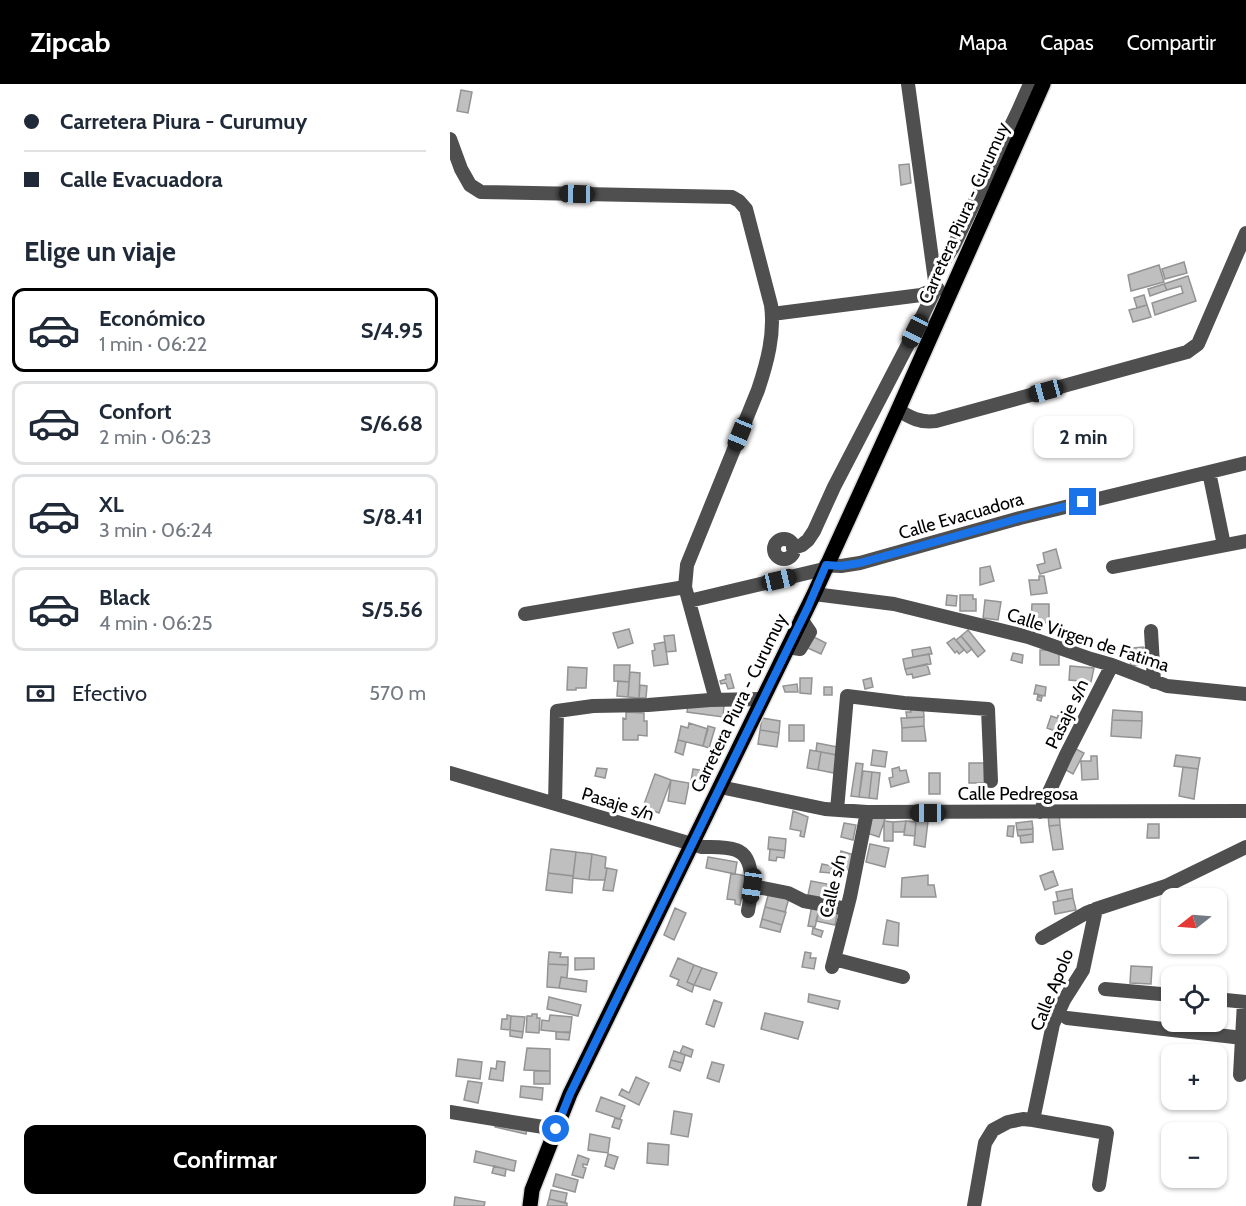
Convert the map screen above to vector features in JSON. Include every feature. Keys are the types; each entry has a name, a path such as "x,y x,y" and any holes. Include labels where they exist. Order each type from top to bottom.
{"main road":[{"name":"Carretera Piura - Curumuy","path":"530,1206 532,1190 570,1094 814,594 898,410 940,286 1043,84"}],"street":[{"path":"908,84 940,286"},
{"path":"794,548 808,540 814,531 834,487 940,286 953,247 1030,84"},
{"path":"450,139 461,169 470,185 482,192 732,197 746,209 771,305 767,361 758,390 687,565 685,587 716,700"},
{"path":"898,410 921,422 936,420 1187,352 1198,344 1246,233"},
{"path":"772,314 921,295 940,286"},
{"name":"Calle Evacuadora","path":"825,567 860,563 1020,518 1246,463"},
{"path":"1209,472 1224,545"},
{"path":"1113,567 1246,541"},
{"path":"689,601 825,567"},
{"path":"525,614 685,587"},
{"name":"Calle Virgen de Fatima","path":"814,594 894,604 1028,637 1167,686 1246,694"},
{"path":"1151,631 1154,682"},
{"name":"Pasaje s/n","path":"1040,812 1066,754 1112,665"},
{"path":"837,810 847,696 988,709 991,781"},
{"path":"555,804 557,711 593,706 762,699"},
{"name":"Pasaje s/n","path":"450,773 702,847 738,850 746,858 752,874 748,912"},
{"name":"Calle Pedregosa","path":"720,787 825,809 867,812 1246,811"},
{"name":"Calle s/n","path":"867,812 833,963 903,976"},
{"name":"Calle Apolo","path":"1042,938 1086,913 1166,886 1246,847"},
{"path":"752,886 847,909"},
{"name":"Calle Apolo","path":"1034,1120 1053,1024 1064,1000 1083,970 1096,909"},
{"path":"1106,989 1161,994"},
{"path":"1227,1000 1245,1002 1240,1075"},
{"path":"1067,1018 1243,1038"},
{"path":"450,1112 556,1129"},
{"path":"974,1206 985,1143 993,1130 1008,1122 1023,1119 1107,1132 1099,1185"}],"building":[{"path":"461,90 472,92 468,113 457,111"},
{"path":"909,164 911,183 901,185 899,165"},
{"path":"1184,262 1187,273 1165,279 1162,269"},
{"path":"1159,265 1164,282 1131,291 1128,275"},
{"path":"1188,276 1196,301 1155,315 1152,303 1183,293 1181,286 1167,290 1164,284"},
{"path":"1164,284 1167,290 1150,296 1148,289"},
{"path":"1144,295 1147,305 1137,308 1134,298"},
{"path":"1147,305 1151,317 1133,322 1129,310"},
{"path":"1056,549 1061,568 1040,574 1037,565 1045,563 1043,553"},
{"path":"990,566 994,581 980,585 980,568"},
{"path":"1039,576 1044,576 1047,593 1031,595 1029,580 1039,580"},
{"path":"947,595 957,596 956,606 946,605"},
{"path":"960,595 973,595 973,599 976,599 976,611 960,611"},
{"path":"985,600 1001,602 998,620 983,618"},
{"path":"1032,604 1049,604 1049,623 1031,622"},
{"path":"629,629 633,643 618,648 613,633"},
{"path":"968,630 985,651 978,657 961,636"},
{"path":"804,632 826,643 821,654 799,644"},
{"path":"674,635 676,651 666,652 664,636"},
{"path":"961,636 972,649 967,653 956,640"},
{"path":"954,638 964,650 959,654 957,651 955,653 947,643"},
{"path":"665,642 668,664 654,666 652,651 655,650 654,644"},
{"path":"930,647 932,654 913,657 912,650"},
{"path":"1133,648 1148,648 1150,664 1131,666 1128,653 1134,652"},
{"path":"1040,650 1059,650 1059,665 1040,665"},
{"path":"1013,653 1023,655 1022,663 1011,660"},
{"path":"929,654 931,664 905,669 903,659"},
{"path":"927,664 930,674 913,678 912,674 907,675 905,669"},
{"path":"614,665 630,665 629,682 614,681"},
{"path":"1070,666 1094,668 1091,682 1069,680"},
{"path":"568,667 587,668 586,688 567,690"},
{"path":"630,672 640,673 639,698 628,697"},
{"path":"730,674 734,688 728,689 726,683 721,684 720,681 726,679 725,675"},
{"path":"800,678 812,678 811,694 800,693"},
{"path":"871,678 873,687 865,689 863,680"},
{"path":"618,681 629,682 628,697 617,696"},
{"path":"797,684 798,692 785,692 783,686"},
{"path":"640,685 647,686 646,698 639,698"},
{"path":"1036,685 1046,687 1045,696 1039,695 1042,697 1041,701 1037,700 1038,694 1034,694"},
{"path":"824,687 832,687 832,695 824,695"},
{"path":"688,704 724,705 723,717 687,712"},
{"path":"923,706 924,717 907,718 906,712 911,712 910,707"},
{"path":"1113,710 1142,712 1142,721 1112,720"},
{"path":"1060,711 1070,715 1063,734 1047,728 1051,716 1057,718"},
{"path":"626,712 644,713 644,721 647,721 647,736 638,735 638,740 623,740 623,718 626,719"},
{"path":"924,717 924,726 902,728 901,718"},
{"path":"762,718 780,721 779,733 760,730"},
{"path":"1112,720 1142,721 1141,738 1111,736"},
{"path":"689,723 708,729 703,746 678,740 681,726 688,728"},
{"path":"789,725 804,725 804,741 789,741"},
{"path":"708,726 715,728 709,748 703,746"},
{"path":"924,726 926,741 902,741 902,728"},
{"path":"760,730 779,733 777,747 758,744"},
{"path":"678,740 686,742 683,755 675,752"},
{"path":"817,743 838,747 837,755 816,751"},
{"path":"1074,748 1084,753 1073,774 1064,769"},
{"path":"810,750 821,752 818,770 807,768"},
{"path":"873,750 887,752 885,767 871,765"},
{"path":"821,752 837,755 834,773 818,770"},
{"path":"1176,755 1200,758 1198,769 1174,766"},
{"path":"1091,756 1097,756 1098,779 1082,780 1081,761 1091,761"},
{"path":"856,763 863,764 859,797 851,796"},
{"path":"969,763 984,763 984,783 969,783"},
{"path":"899,767 900,771 906,770 909,782 891,787 889,778 893,777 892,769"},
{"path":"1183,767 1198,769 1194,799 1179,796"},
{"path":"597,768 607,769 605,778 595,776"},
{"path":"693,769 705,771 704,782 691,781"},
{"path":"863,771 872,772 869,798 859,797"},
{"path":"872,772 880,773 877,799 869,798"},
{"path":"929,773 940,773 940,794 929,794"},
{"path":"655,774 671,780 659,813 643,807"},
{"path":"671,780 689,783 685,804 668,801"},
{"path":"793,811 808,817 804,837 800,836 801,831 790,829"},
{"path":"1059,813 1060,825 1049,826 1048,814"},
{"path":"873,815 885,819 879,837 867,833"},
{"path":"916,820 928,821 925,847 914,845"},
{"path":"884,821 893,822 893,841 884,841"},
{"path":"906,821 904,832 893,832 893,822"},
{"path":"906,821 916,822 915,836 904,835"},
{"path":"1032,821 1033,829 1017,830 1016,823"},
{"path":"844,823 856,825 853,840 841,837"},
{"path":"1148,824 1159,824 1159,838 1147,838"},
{"path":"1060,825 1063,849 1053,850 1049,826"},
{"path":"1008,826 1014,826 1013,837 1007,836"},
{"path":"1033,829 1033,834 1018,836 1017,830"},
{"path":"1033,834 1033,842 1021,843 1020,836"},
{"path":"769,837 786,839 785,851 768,849"},
{"path":"870,844 889,848 885,867 866,862"},
{"path":"551,849 576,852 573,876 548,873"},
{"path":"770,849 785,851 784,858 777,857 776,861 769,860"},
{"path":"841,851 854,855 850,870 837,867"},
{"path":"576,852 592,854 589,880 573,878"},
{"path":"592,854 606,857 605,880 589,880"},
{"path":"708,857 737,862 735,874 706,868"},
{"path":"822,864 832,866 831,873 820,872"},
{"path":"607,868 617,870 613,891 603,890"},
{"path":"1053,871 1058,885 1045,890 1040,876"},
{"path":"548,873 573,876 572,893 546,890"},
{"path":"731,873 746,876 740,905 735,904 735,900 727,899"},
{"path":"928,875 928,885 934,885 936,897 901,897 902,878"},
{"path":"811,881 832,885 830,899 808,895"},
{"path":"1072,889 1073,898 1058,901 1056,892"},
{"path":"769,892 789,898 785,912 765,907"},
{"path":"1073,898 1076,910 1055,914 1053,902"},
{"path":"812,905 820,907 815,927 808,926"},
{"path":"765,907 786,912 782,925 762,919"},
{"path":"820,907 838,910 835,925 816,921"},
{"path":"675,908 686,913 674,940 664,935"},
{"path":"762,919 782,925 780,932 760,927"},
{"path":"887,920 899,923 898,946 883,944"},
{"path":"813,928 823,931 821,937 812,934"},
{"path":"549,952 561,953 560,957 568,957 568,965 548,964"},
{"path":"805,952 811,953 810,958 816,958 814,969 802,967"},
{"path":"575,958 594,958 594,969 575,970"},
{"path":"678,958 694,965 687,982 694,985 692,992 677,985 679,980 670,976"},
{"path":"548,964 568,965 567,978 561,977 559,988 547,987"},
{"path":"694,965 702,968 694,985 687,982"},
{"path":"1131,966 1152,967 1151,984 1130,983"},
{"path":"702,968 717,973 710,990 694,985"},
{"path":"561,977 587,981 586,992 559,988"},
{"path":"809,994 840,1001 838,1009 808,1002"},
{"path":"549,997 581,1005 578,1016 547,1009"},
{"path":"714,1000 722,1003 714,1027 706,1024"},
{"path":"765,1013 803,1022 798,1039 761,1029"},
{"path":"532,1014 537,1014 537,1018 540,1018 539,1033 526,1032 527,1016 532,1016"},
{"path":"507,1015 511,1016 510,1030 501,1029 502,1019 507,1019"},
{"path":"550,1015 572,1017 570,1033 541,1030 542,1020 549,1021"},
{"path":"511,1016 525,1017 523,1032 510,1030"},
{"path":"510,1030 523,1032 522,1038 510,1036"},
{"path":"556,1032 570,1032 569,1040 556,1039"},
{"path":"683,1046 693,1050 691,1057 680,1053"},
{"path":"527,1048 550,1049 550,1071 524,1070"},
{"path":"674,1051 685,1055 683,1063 671,1060"},
{"path":"458,1059 482,1062 480,1079 456,1076"},
{"path":"671,1060 683,1063 680,1071 669,1067"},
{"path":"497,1061 505,1062 503,1081 489,1079 491,1068 496,1069"},
{"path":"712,1062 724,1065 719,1082 707,1078"},
{"path":"534,1071 550,1071 550,1084 534,1084"},
{"path":"636,1077 649,1083 639,1105 619,1095 622,1089 629,1093"},
{"path":"468,1081 482,1083 478,1103 464,1100"},
{"path":"521,1086 543,1088 542,1100 520,1097"},
{"path":"601,1097 625,1106 620,1119 596,1111"},
{"path":"674,1111 692,1114 688,1137 671,1134"},
{"path":"615,1118 622,1120 619,1129 612,1127"},
{"path":"496,1119 527,1126 526,1134 495,1127"},
{"path":"590,1134 610,1138 608,1153 588,1150"},
{"path":"648,1143 669,1145 668,1165 647,1163"},
{"path":"476,1151 516,1161 514,1171 474,1162"},
{"path":"608,1154 618,1157 614,1169 605,1166"},
{"path":"578,1155 589,1159 587,1165 583,1164 586,1168 583,1178 572,1175"},
{"path":"494,1166 506,1169 505,1176 492,1173"},
{"path":"556,1174 578,1180 575,1192 553,1186"},
{"path":"551,1190 567,1193 565,1203 549,1199"},
{"path":"455,1197 485,1202 484,1206 454,1206"},
{"path":"549,1199 567,1203 567,1206 547,1206"}],"route":[{"path":"556,1129 570,1094 808,607 826,565 841,566 860,563 1083,502"}]}
